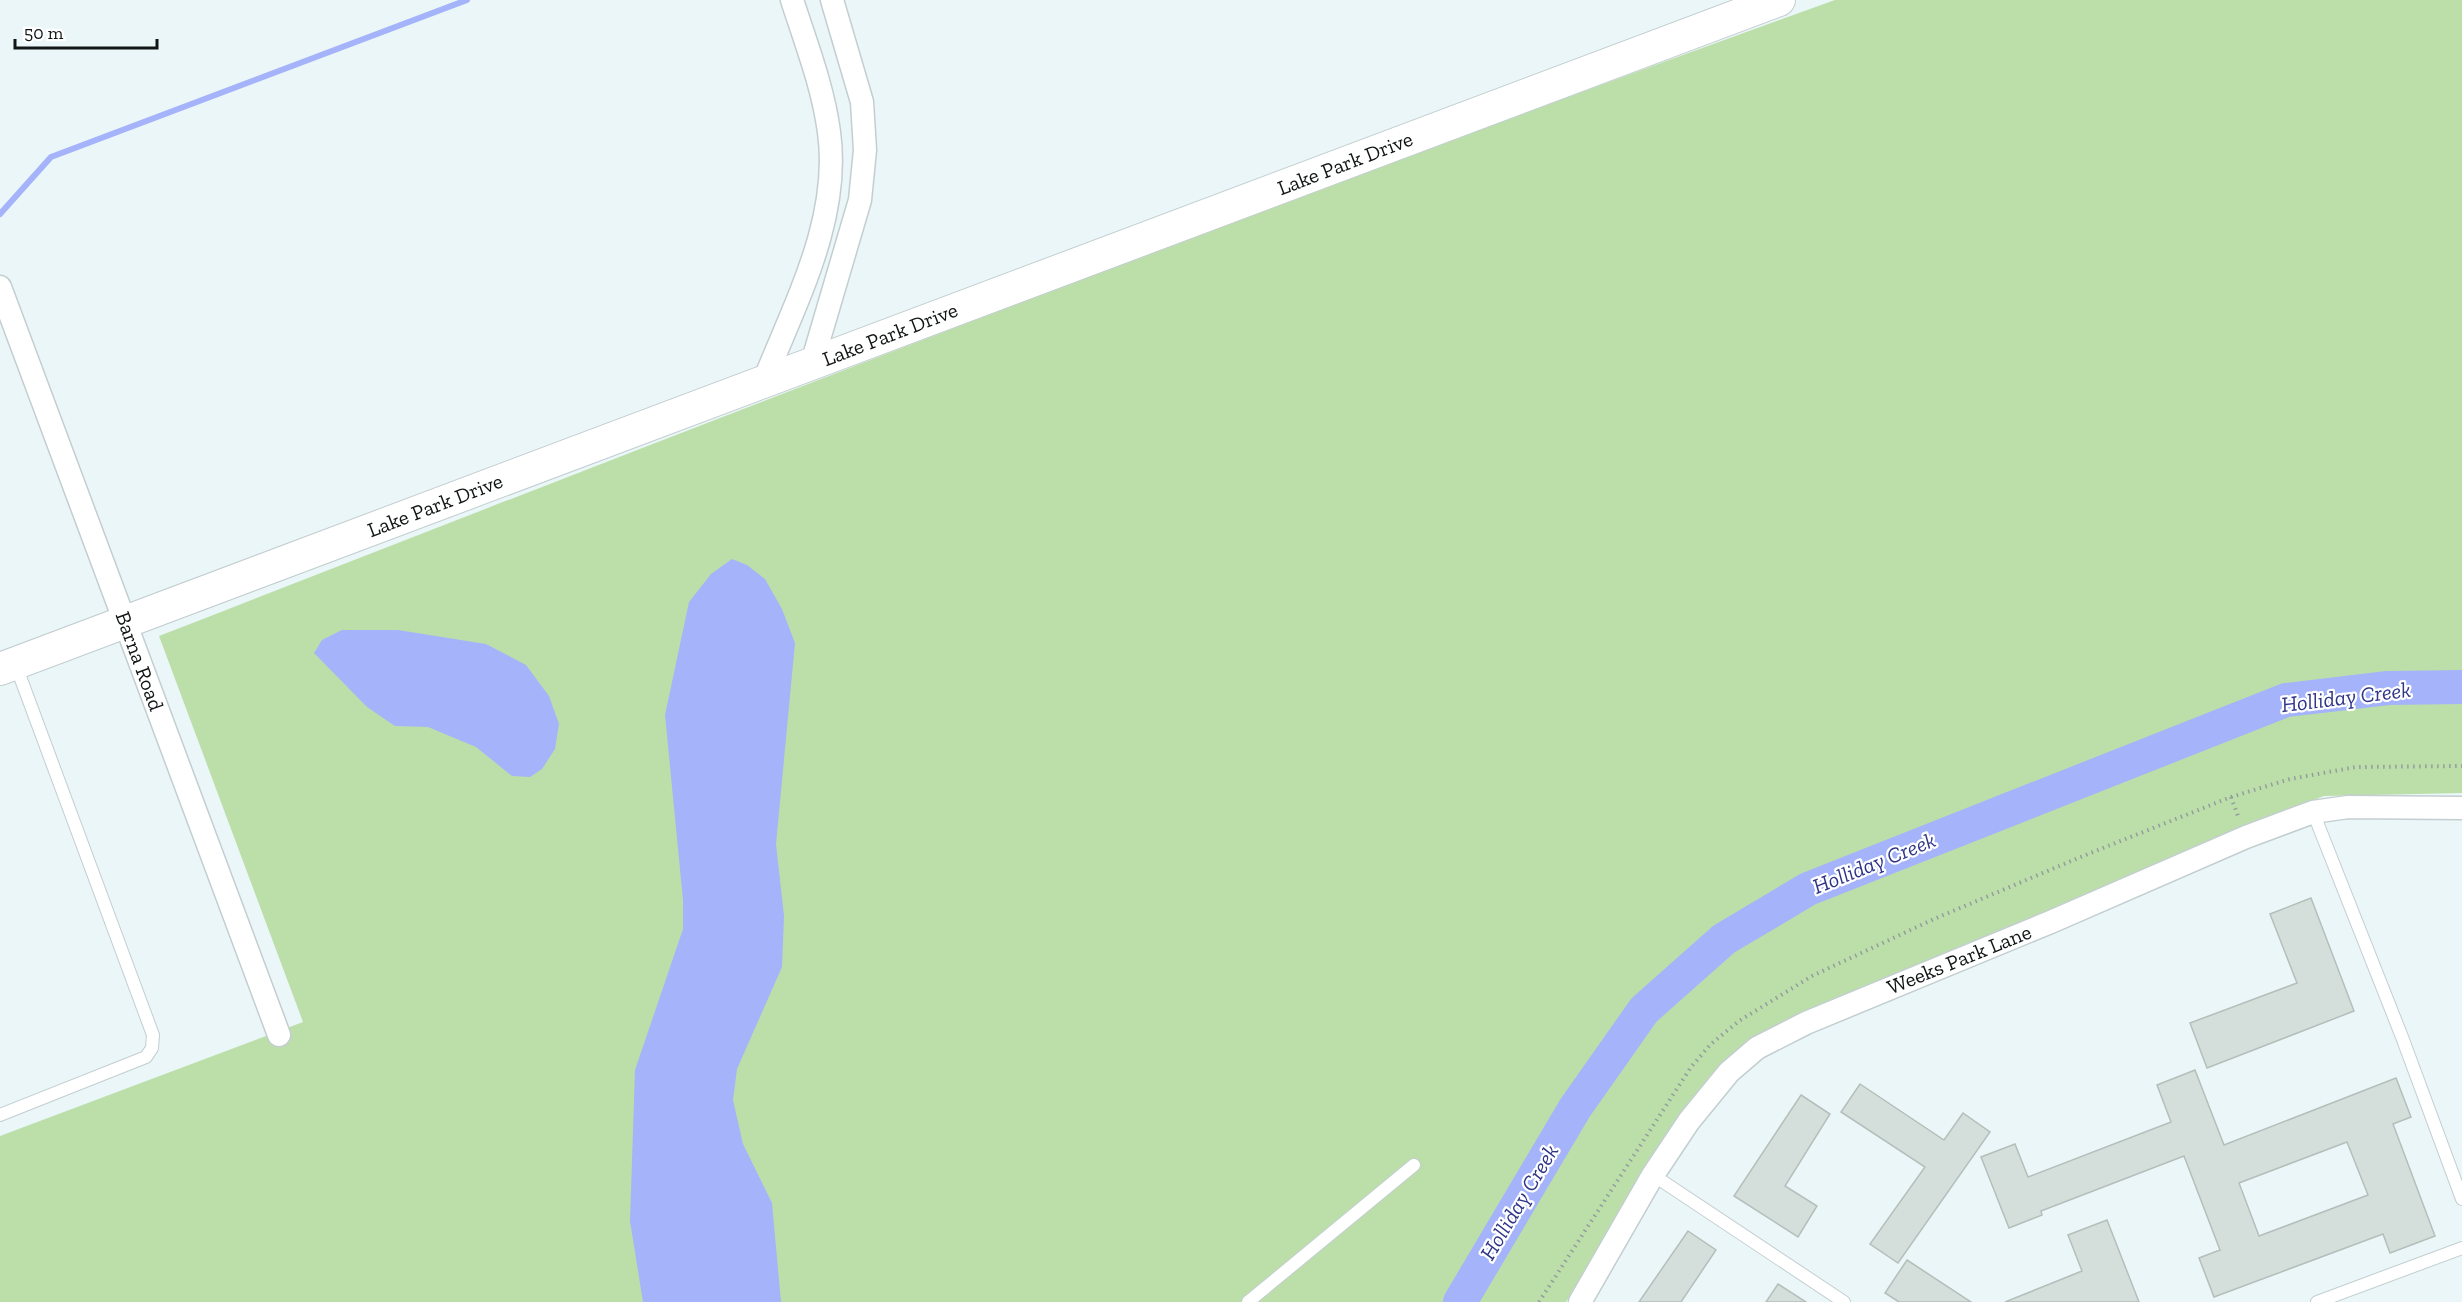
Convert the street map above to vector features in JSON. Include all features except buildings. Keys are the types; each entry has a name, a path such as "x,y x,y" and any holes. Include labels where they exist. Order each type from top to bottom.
{"street":[{"path":"764,381 815,253 826,211 831,169 824,102 792,0"},
{"path":"812,363 860,200 865,150 862,102 832,0"},
{"name":"Lake Park Drive","path":"7,666 1779,0"},
{"name":"Barna Road","path":"0,286 279,1035"},
{"name":"Weeks Park Lane","path":"1580,1302 1653,1175 1709,1094 1729,1072 1757,1048 1806,1023 2053,921 2246,837 2313,812 2348,807 2384,806 2462,808"}],"lane":[{"path":"0,1115 146,1057 152,1048 153,1035 7,666"},
{"path":"2313,812 2402,1037 2462,1198"},
{"path":"1248,1302 1414,1165"},
{"path":"1653,1175 1844,1302"},
{"path":"2317,1302 2462,1248"}],"green space":[{"path":"1835,0 2462,0 2462,793 2324,796 1765,1035 1647,1171 1566,1302 0,1302 0,1136 303,1022 159,636 1204,233"}],"water":[{"path":"732,559 747,565 765,579 782,609 795,643 776,844 784,916 782,967 737,1069 733,1100 743,1144 772,1203 781,1302 643,1302 630,1221 635,1070 683,929 683,900 665,715 689,602 711,574"},
{"path":"342,630 398,630 486,644 526,665 549,696 559,724 555,749 542,769 530,777 512,776 476,747 428,727 395,726 367,707 314,653 322,640"}],"waterway":[{"path":"0,214 51,157 467,0"},
{"name":"Holliday Creek","path":"1460,1302 1575,1108 1644,1010 1724,939 1808,889 2286,700 2388,688 2462,687"}]}
